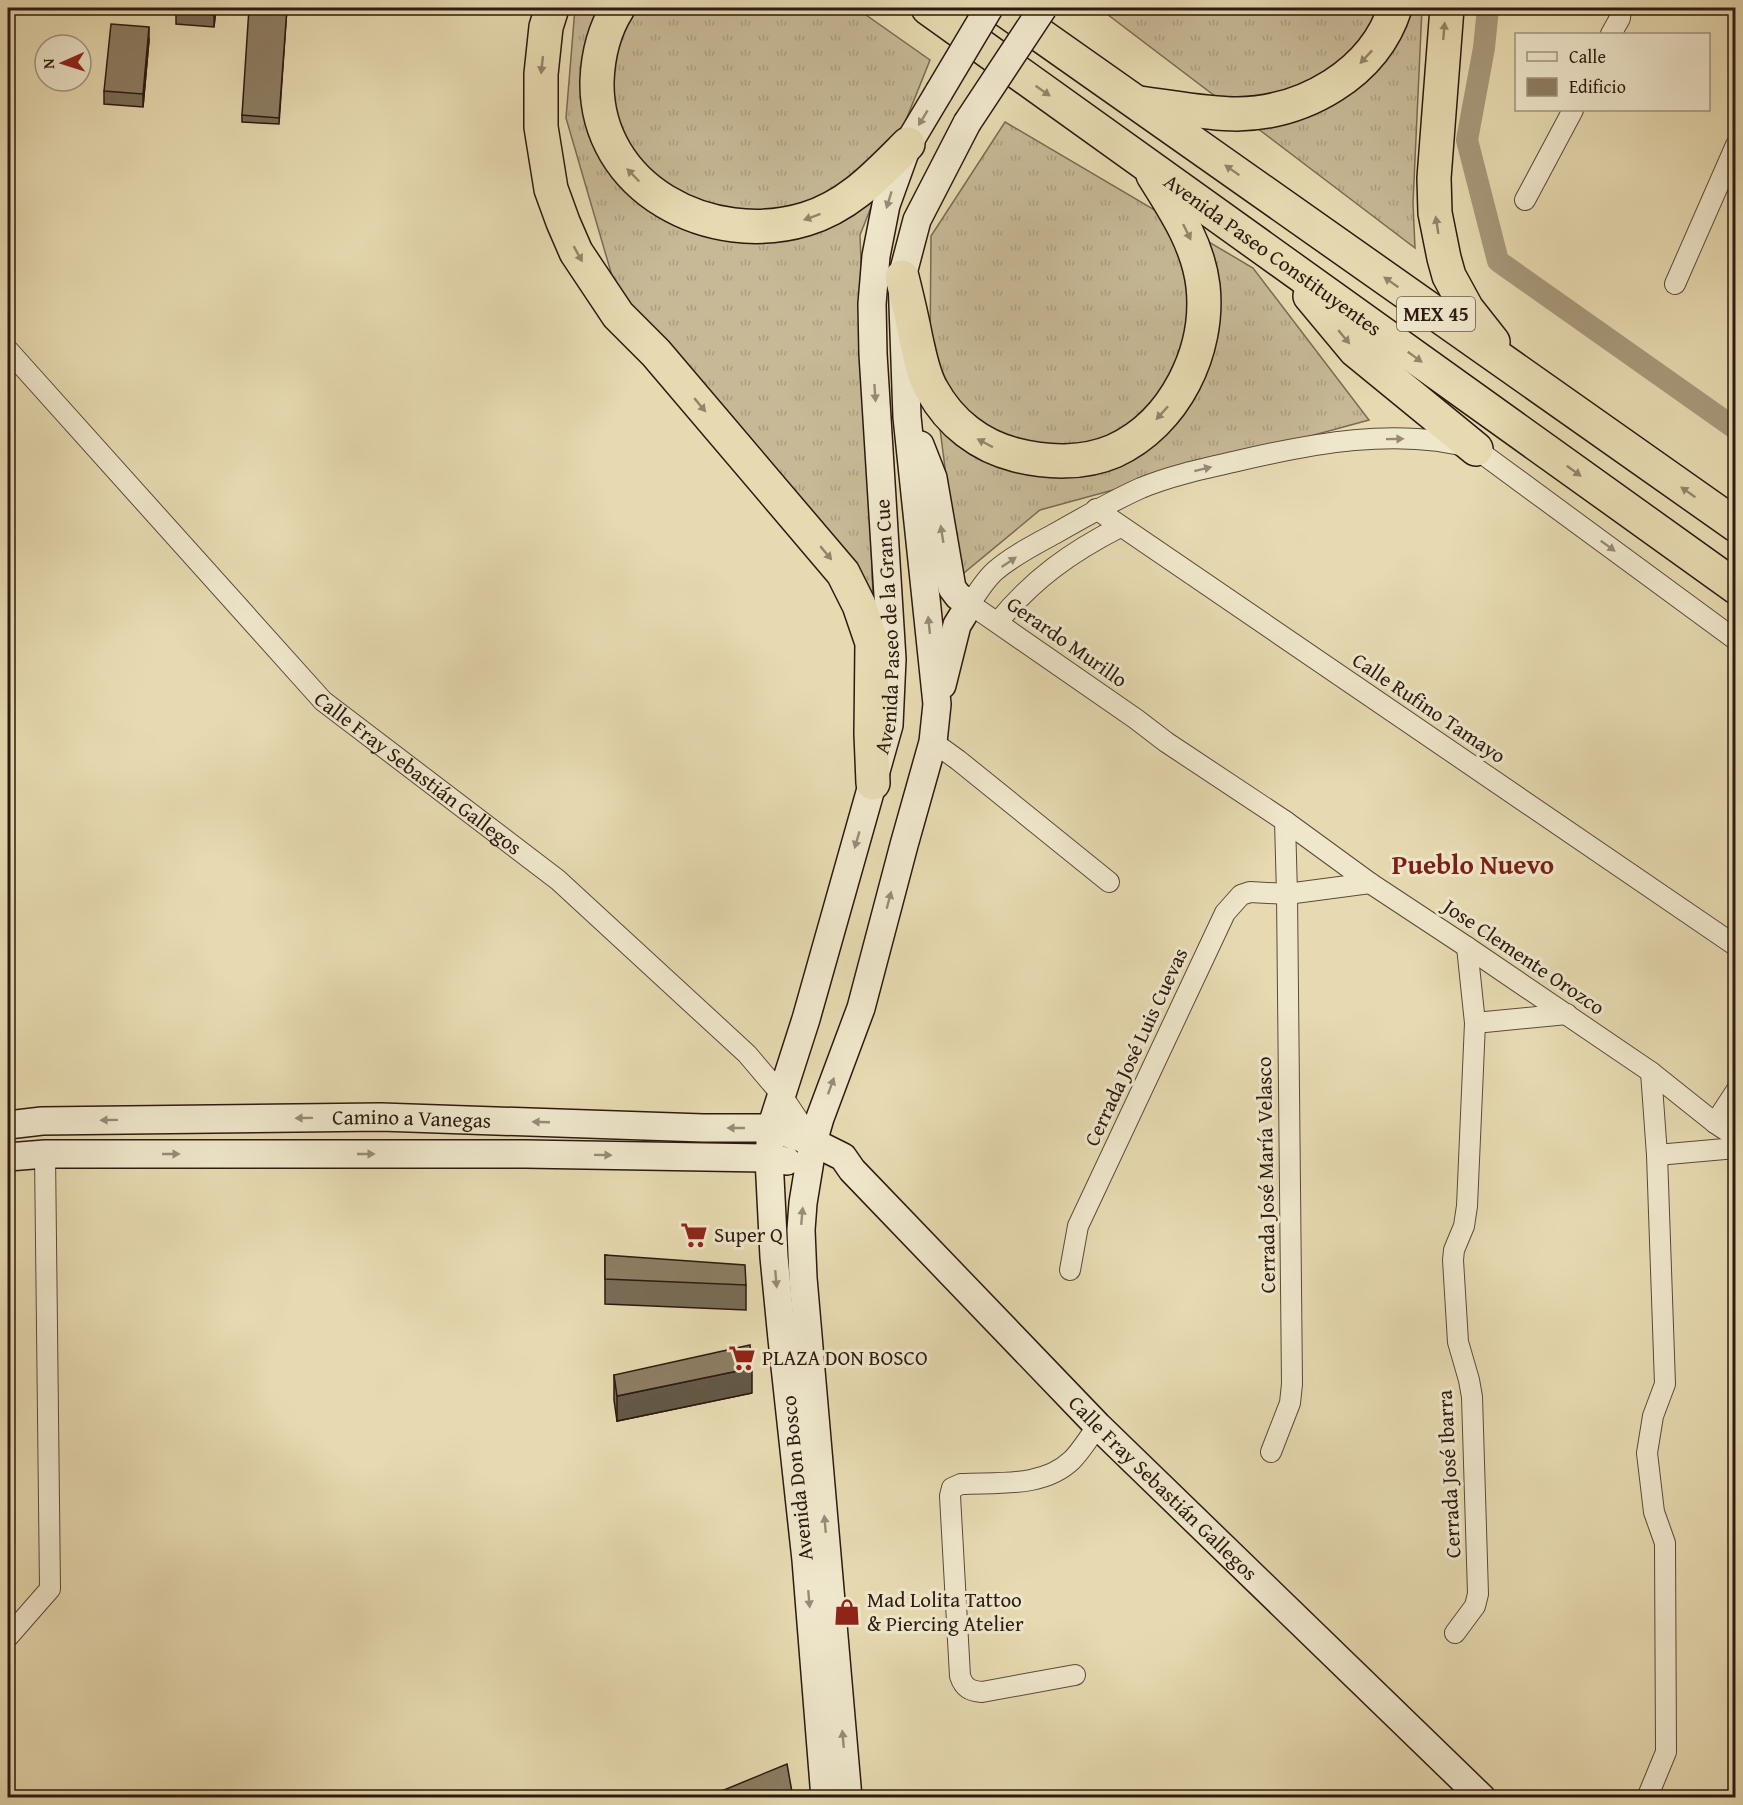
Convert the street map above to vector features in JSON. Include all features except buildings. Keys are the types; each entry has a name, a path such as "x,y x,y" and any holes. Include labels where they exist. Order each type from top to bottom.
{"highway":[{"path":"552,8 546,27 541,74 541,127 551,189 563,222 576,252 618,315 656,353 843,573 859,605 872,643 873,783"},
{"path":"618,8 606,32 600,51 597,90 604,128 621,163 655,195 674,207 696,217 741,227 774,226 807,219 827,211 855,194 908,144"},
{"name":"Avenida Paseo Constituyentes","path":"928,8 1736,587"},
{"name":"MEX 45","path":"1002,8 1736,525"},
{"path":"1136,102 1235,114 1255,113 1293,105 1332,86 1360,64 1383,37 1395,8"},
{"path":"1447,8 1434,178 1435,213 1440,242 1449,276 1467,309 1512,367"},
{"path":"902,277 923,370 932,390 949,414 966,432 1005,452 1048,461 1092,458 1113,451 1133,440 1167,408 1191,368 1203,326 1203,285 1193,246 1185,227 1146,163"},
{"path":"1280,260 1355,350 1476,449"}],"main road":[{"name":"Avenida Paseo de la Gran Cue","path":"769,1158 771,1128 806,1019 889,724 892,659 873,354 872,304 876,256 886,205 908,144 989,8"},
{"name":"Avenida Paseo de la Gran Cue","path":"811,1153 820,1118 861,1008 933,742 937,704 907,417 902,277 917,220 967,123 1043,8"},
{"path":"907,417 933,478 951,588 970,604 957,625 937,704"},
{"path":"806,1019 808,1042 815,1052 825,1058 833,1058 846,1047"},
{"name":"Camino a Vanegas","path":"8,1125 42,1121 381,1117 703,1128 771,1128 811,1153"},
{"name":"Camino a Vanegas","path":"8,1157 45,1154 525,1154 769,1158 811,1153"},
{"name":"Calle Fray Sebastián Gallegos","path":"811,1153 843,1157 852,1170 1098,1426 1482,1797"},
{"name":"Avenida Don Bosco","path":"811,1153 803,1203 801,1252 848,1797"},
{"name":"Avenida Don Bosco","path":"769,1158 774,1257 806,1560 825,1797"}],"street":[{"path":"1612,33 1620,18 1621,8"},
{"path":"1525,200 1571,111"},
{"path":"1675,284 1736,145"},
{"name":"Calle Fray Sebastián Gallegos","path":"8,350 323,701 558,880 747,1053 781,1094 811,1153"},
{"path":"970,604 995,571 1096,509 1143,488 1187,473 1279,451 1364,439 1416,439 1458,444 1476,449 1736,640"},
{"name":"Calle Rufino Tamayo","path":"1096,509 1736,946"},
{"path":"998,622 1036,581 1084,546 1120,527"},
{"name":"Gerardo Murillo","path":"970,604 1136,719"},
{"name":"Jose Clemente Orozco","path":"1136,719 1166,742 1285,821 1370,883 1651,1072 1736,1137"},
{"path":"933,742 1109,882"},
{"name":"Cerrada José María Velasco","path":"1271,1452 1290,1403 1292,1384 1285,821"},
{"path":"1287,894 1370,883"},
{"name":"Cerrada José Luis Cuevas","path":"1070,1270 1078,1226 1225,913 1242,895 1250,892 1287,894"},
{"name":"Cerrada José Ibarra","path":"1455,1633 1475,1606 1478,1594 1472,1396 1458,1342 1453,1260 1454,1250 1464,1226 1467,1206 1474,1023 1467,947"},
{"path":"1474,1023 1567,1014"},
{"path":"1647,1797 1666,1752 1665,1543 1654,1512 1647,1453 1653,1416 1665,1384 1657,1155 1651,1072"},
{"path":"1715,1123 1736,1092"},
{"path":"1657,1155 1736,1148"},
{"path":"8,1637 50,1588 45,1154"},
{"path":"1074,1675 982,1692 973,1691 962,1683 950,1496 952,1488 961,1484 1034,1480 1047,1476 1072,1460 1098,1426"}],"green space":[{"path":"575,8 856,8 930,60 860,235 873,597 617,293 566,118"},
{"path":"1099,8 1422,8 1413,203 1415,248"},
{"path":"1005,122 1253,268 1369,420 1040,510 959,577 930,351 931,236"}],"waterway":[{"path":"1488,8 1484,48 1467,140 1498,261 1736,429"}],"place":[{"name":"Super Q","path":"694,1235"},
{"name":"PLAZA DON BOSCO","path":"742,1358"},
{"name":"Mad Lolita Tattoo & Piercing Atelier","path":"847,1612"}],"district":[{"name":"Pueblo Nuevo","path":"1473,865"}]}
